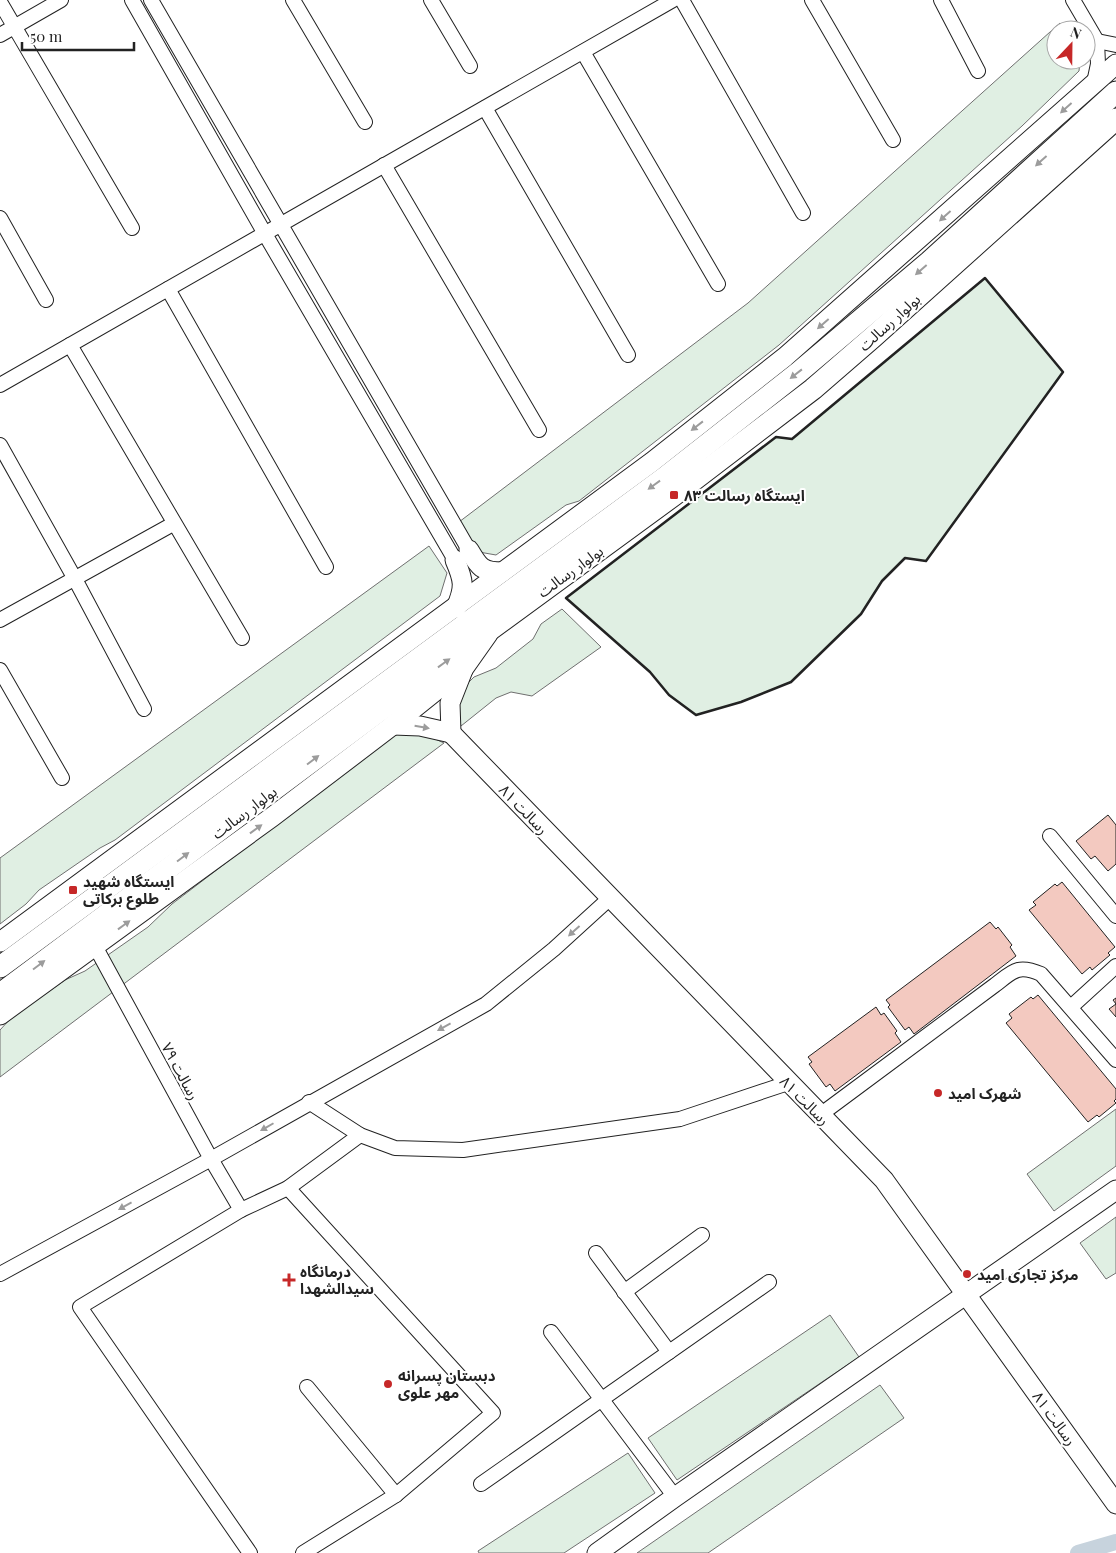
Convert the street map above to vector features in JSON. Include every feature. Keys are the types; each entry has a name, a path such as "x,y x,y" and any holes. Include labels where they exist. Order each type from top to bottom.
{"main road":[{"name":"بولوار رسالت","path":"0,967 664,478 724,431 846,334 922,268 1116,92"},
{"name":"بولوار رسالت","path":"0,994 674,495 813,389 874,337 1116,119"}],"street":[{"path":"0,35 61,0"},
{"path":"132,0 265,234 462,555 487,572 502,572"},
{"path":"151,0 282,224 462,555 460,573 463,590 456,608"},
{"path":"293,0 365,122"},
{"path":"432,0 470,66"},
{"path":"0,385 673,0"},
{"path":"682,0 803,214"},
{"path":"812,0 893,140"},
{"path":"941,0 978,71"},
{"path":"1073,0 1097,41 1098,64 1094,83"},
{"path":"0,2 132,228"},
{"path":"1097,41 1116,44"},
{"path":"583,52 718,284"},
{"path":"0,942 652,462 785,357 1116,64"},
{"path":"485,108 628,355"},
{"path":"384,165 539,430"},
{"path":"0,218 46,300"},
{"path":"168,289 326,567"},
{"path":"70,345 242,638"},
{"path":"0,445 75,579 144,709"},
{"path":"0,620 174,524"},
{"path":"393,725 420,726 451,734 450,703 464,668 492,628"},
{"path":"0,1015 272,817 393,725 464,668"},
{"path":"0,670 62,778"},
{"name":"رسالت ۸۱","path":"451,734 884,1180 1116,1504"},
{"path":"1050,836 1116,916"},
{"path":"0,1274 211,1159 309,1102 486,1004 554,949 610,898"},
{"name":"رسالت ۷۹","path":"95,946 211,1159 242,1210"},
{"path":"1072,1007 1116,966"},
{"path":"820,1115 1011,973 1020,969 1032,970 1041,974 1072,1007 1116,1060"},
{"path":"309,1102 360,1134 396,1148 463,1150 680,1119 788,1083"},
{"path":"250,1553 80,1307 242,1210 288,1188 360,1134"},
{"path":"288,1188 493,1413 396,1495 303,1553"},
{"path":"597,1553 1116,1190"},
{"path":"624,1292 702,1235"},
{"path":"596,1253 669,1352"},
{"path":"481,1484 768,1282"},
{"path":"551,1332 675,1497"},
{"path":"307,1387 396,1495"}],"green space":[{"path":"1046,36 1046,70 1079,70 1022,126 779,345 579,501 566,505 496,555 479,552 459,522 748,303"},
{"path":"985,278 1063,372 926,561 905,558 882,581 861,614 791,682 741,702 696,715 669,695 650,672 566,598 776,437 792,439"},
{"path":"429,546 447,573 440,596 115,840 100,848 39,890 26,904 0,924 0,858"},
{"path":"562,609 601,647 532,696 511,692 496,698 461,726 457,707 466,685 474,677 496,668 533,639 541,624"},
{"path":"420,732 444,743 0,1077 0,1030 11,1018 65,980 85,971 148,927 172,904 395,734"},
{"path":"1116,1109 1116,1166 1054,1211 1027,1174"},
{"path":"1116,1217 1116,1273 1106,1279 1080,1243"},
{"path":"830,1315 859,1357 677,1480 648,1438"},
{"path":"880,1385 904,1418 708,1553 637,1553"},
{"path":"628,1453 655,1493 564,1553 479,1553 478,1551"}],"building":[{"path":"1108,815 1116,825 1116,864 1108,871 1095,856 1091,859 1076,841"},
{"path":"1062,882 1115,947 1108,953 1110,955 1092,970 1090,967 1082,974 1029,910 1036,905 1033,902 1055,884 1057,886"},
{"path":"990,922 996,929 998,927 1012,945 1010,947 1016,956 914,1034 909,1027 905,1030 888,1007 890,1005 886,1000"},
{"path":"1038,995 1116,1089 1116,1099 1114,1101 1116,1103 1099,1117 1097,1115 1088,1122 1006,1023 1012,1018 1009,1014 1031,997 1033,999"},
{"path":"1116,1004 1116,1017 1109,1009"},
{"path":"876,1007 881,1015 884,1013 897,1031 895,1033 901,1042 835,1091 830,1084 826,1087 809,1064 812,1062 808,1057"}],"waterway":[{"path":"1078,1553 1116,1542"}],"wall":[{"path":"985,278 1063,372 926,561 905,558 882,581 861,614 791,682 741,702 696,715 669,695 650,672 566,598 776,437 792,439 985,278"}],"place":[{"name":"ایستگاه رسالت ۸۳","path":"674,495"},
{"name":"ایستگاه شهید طلوع برکاتی","path":"73,890"},
{"name":"شهرک امید","path":"938,1093"},
{"name":"مرکز تجاری امید","path":"967,1274"},
{"name":"درمانگاه سیدالشهدا","path":"289,1280"},
{"name":"دبستان پسرانه مهر علوی","path":"388,1384"}]}
